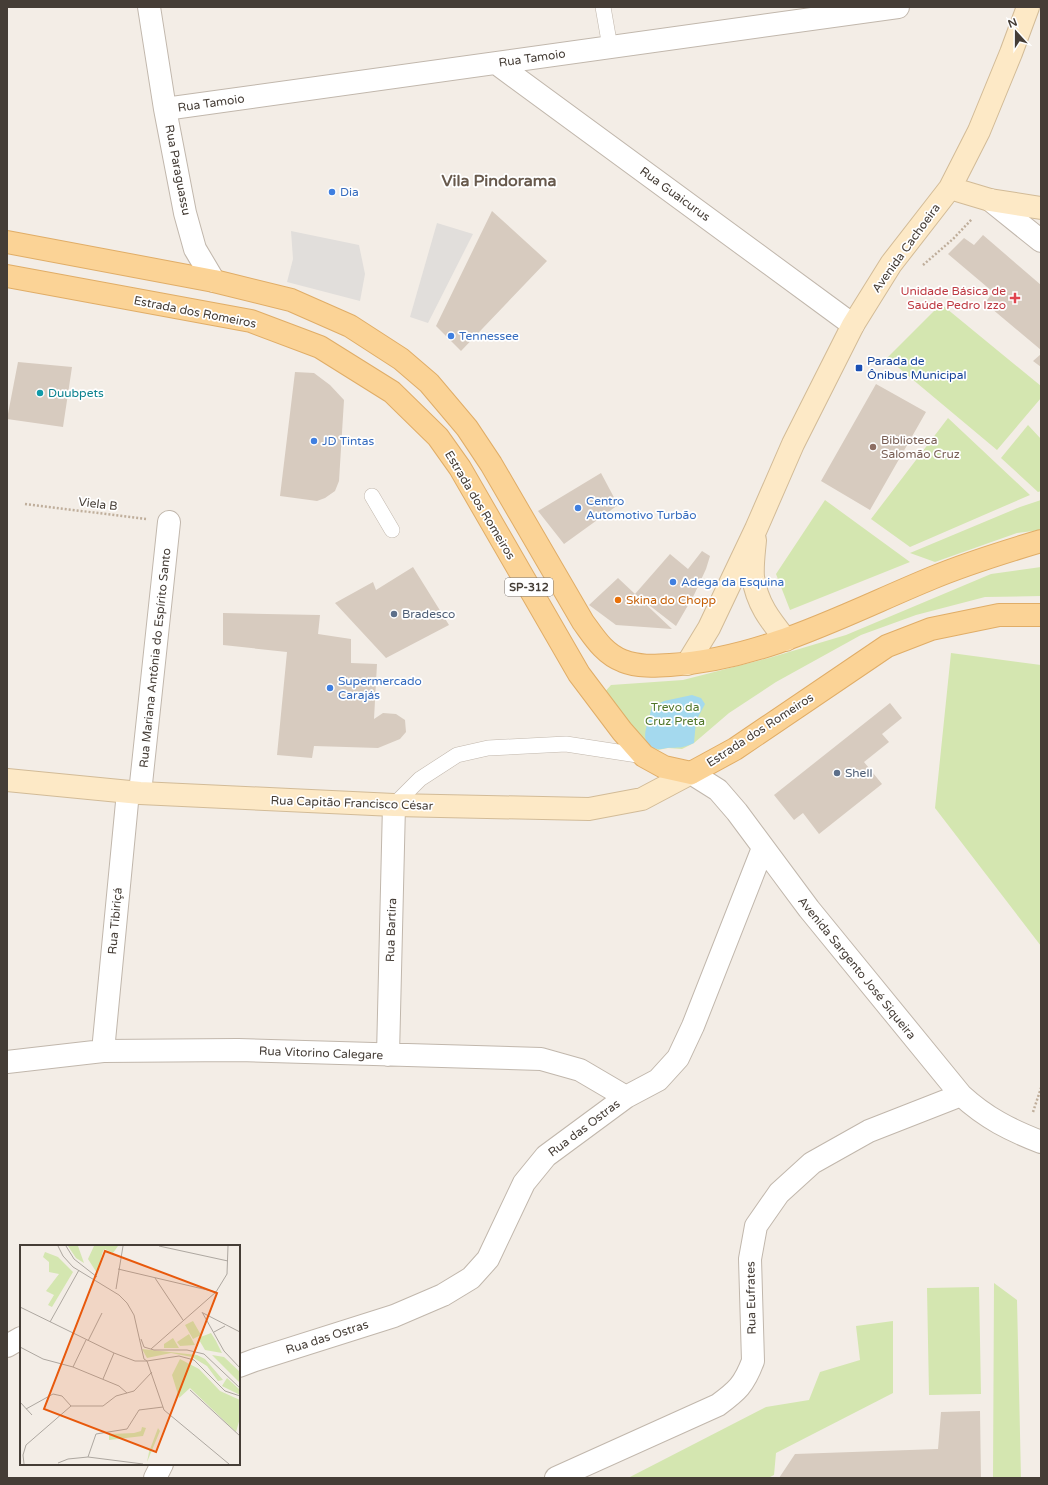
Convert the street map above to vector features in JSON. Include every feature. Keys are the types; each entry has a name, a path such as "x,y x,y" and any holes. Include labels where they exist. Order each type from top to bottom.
{"main road":[{"name":"SP-312","path":"7,242 214,281 291,300 350,326 401,359 429,383 467,428 491,464 583,622 606,652 623,661 644,667 711,661 786,640 932,578 981,559 1041,541"},
{"name":"Estrada dos Romeiros","path":"7,276 251,321 320,347 392,392 438,437 460,468 579,674 622,731 644,756 664,767 691,773 736,748 887,646 931,629 999,615 1041,615"},
{"path":"1017,548 1041,549"}],"street":[{"name":"Rua Paraguassu","path":"149,7 165,109 186,213 195,249 214,281"},
{"name":"Rua Tamoio","path":"165,109 898,7"},
{"name":"Avenida Cachoeira","path":"687,664 709,628 756,529 793,444 853,325 891,264 950,188 979,131 1028,7"},
{"name":"Rua Guaicurus","path":"496,63 853,325"},
{"path":"950,188 990,200 1041,208"},
{"path":"990,200 1041,241"},
{"name":"Rua Mariana Antônia do Espírito Santo","path":"134,792 169,522"},
{"name":"Avenida Cachoeira","path":"756,529 753,576 758,599 767,616 786,640"},
{"name":"Rua Capitão Francisco César","path":"7,780 134,792 394,805 589,809 642,799 691,773"},
{"name":"Avenida Sargento José Siqueira","path":"691,773 718,790 809,909 961,1095 986,1116 1024,1136 1041,1142"},
{"name":"Rua Tibiriçá","path":"103,1051 134,792"},
{"name":"Rua Bartira","path":"388,1055 394,805"},
{"name":"Rua das Ostras","path":"240,1366 394,1316 443,1295 471,1278 488,1259 524,1183 546,1156 626,1097 658,1080 678,1058 693,1026 763,848"},
{"name":"Rua Vitorino Calegare","path":"7,1062 103,1051 238,1050 541,1059 580,1070 626,1097"},
{"name":"Rua Eufrates","path":"556,1478 718,1405 737,1391 747,1376 753,1361 750,1259 756,1226 779,1193 812,1162 868,1131 961,1095"},
{"path":"7,1346 20,1339"},
{"path":"155,1478 162,1465"}],"lane":[{"path":"603,7 610,47"},
{"path":"372,496 392,530"},
{"path":"394,805 420,779 457,755 488,748 566,744 644,756"}],"path":[{"path":"918,270 953,238 990,200"},
{"name":"Viela B","path":"25,504 169,522"}],"green space":[{"path":"941,304 1041,386 1041,398 997,450 887,358"},
{"path":"948,418 1030,495 910,547 871,519"},
{"path":"1028,425 1041,439 1041,491 1038,492 1001,458"},
{"path":"825,500 910,562 790,610 776,574"},
{"path":"1041,500 1041,530 1017,533 935,562 910,553 1020,507"},
{"name":"Trevo da Cruz Preta","path":"1041,567 1041,596 985,597 916,615 861,635 776,682 729,713 694,743 682,749 668,748 658,750 650,745 644,747 602,695 611,685 683,680 769,658 846,635 991,574"},
{"path":"951,653 1041,665 1041,946 935,808"},
{"path":"994,1283 1017,1300 1021,1478 993,1478"},
{"path":"979,1287 981,1394 929,1395 927,1288"},
{"path":"893,1321 893,1393 776,1453 774,1475 768,1478 628,1478 766,1407 809,1400 820,1372 860,1360 856,1326"}],"shaded area":[{"path":"437,223 473,234 428,323 410,317"},
{"path":"291,231 359,245 365,274 360,301 287,282 293,259"}],"water":[{"path":"692,695 701,698 705,704 696,721 694,743 683,747 660,749 653,748 649,745 645,735 652,707 664,701"}],"building":[{"path":"492,211 547,261 461,351 436,326"},
{"name":"Unidade Básica de Saúde Pedro Izzo","path":"983,235 1041,285 1041,350 985,303 993,292 948,254 964,238 974,245"},
{"path":"1041,354 1041,367 1033,361"},
{"name":"Duubpets","path":"18,362 72,367 63,427 7,419"},
{"name":"JD Tintas","path":"295,372 314,373 330,385 344,400 339,481 335,491 325,498 317,501 280,496"},
{"name":"Biblioteca Salomão Cruz","path":"876,384 926,412 870,510 821,481"},
{"name":"Centro Automotivo Turbão","path":"601,473 618,505 564,544 538,511"},
{"path":"702,551 710,556 706,569 694,595 676,626 636,595 672,629 616,625 589,605 618,578 635,594 670,554 688,569"},
{"name":"Bradesco","path":"413,567 449,625 386,658 335,603 373,582 376,590"},
{"name":"Supermercado Carajás","path":"223,613 320,615 318,634 351,639 351,663 377,664 374,719 383,713 396,714 405,720 406,732 400,739 378,748 314,746 312,758 277,755 287,652 223,645"},
{"name":"Shell","path":"890,703 902,718 882,734 889,742 864,762 882,784 819,834 803,813 794,820 774,795"},
{"path":"980,1411 981,1478 779,1478 795,1454 938,1449 941,1412"}],"place":[{"name":"Dia","path":"332,192"},
{"name":"Unidade Básica de Saúde Pedro Izzo","path":"1015,298"},
{"name":"Tennessee","path":"451,336"},
{"name":"Parada de Ônibus Municipal","path":"859,368"},
{"name":"Duubpets","path":"40,393"},
{"name":"JD Tintas","path":"314,441"},
{"name":"Biblioteca Salomão Cruz","path":"873,447"},
{"name":"Centro Automotivo Turbão","path":"578,508"},
{"name":"Adega da Esquina","path":"673,582"},
{"name":"Skina do Chopp","path":"618,600"},
{"name":"Bradesco","path":"394,614"},
{"name":"Supermercado Carajás","path":"330,688"},
{"name":"Shell","path":"837,773"}],"district":[{"name":"Vila Pindorama","path":"499,181"}]}
